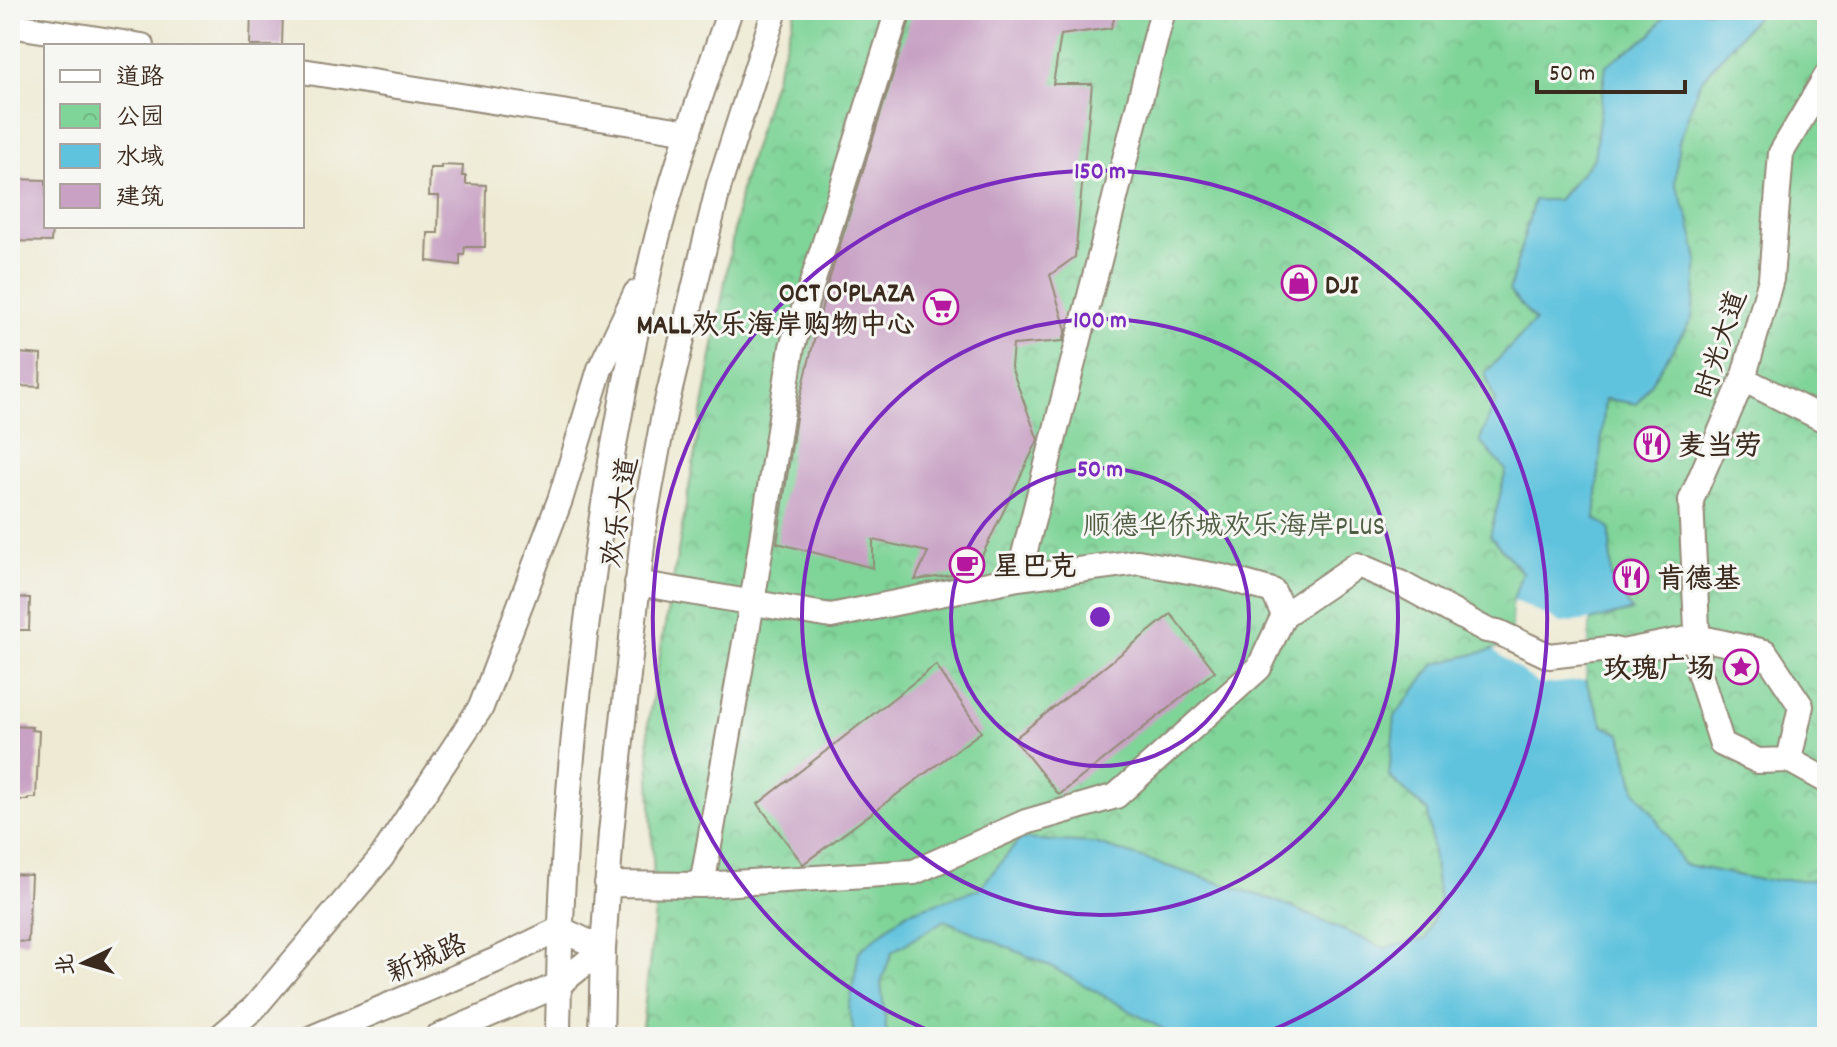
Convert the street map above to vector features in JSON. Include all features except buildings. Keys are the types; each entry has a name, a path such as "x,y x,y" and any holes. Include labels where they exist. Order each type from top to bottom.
{"street":[{"name":"欢乐大道","path":"558,1037 560,929 573,758 599,543 652,258 689,132 730,10"},
{"name":"欢乐大道","path":"601,1037 603,949 617,762 645,517 664,414 719,185 775,10"},
{"path":"702,885 752,603 792,347 898,10"},
{"path":"1018,578 1163,10"},
{"path":"10,25 129,44"},
{"path":"304,71 689,132"},
{"name":"时光大道","path":"1789,760 1758,761 1722,744 1699,672 1691,500 1743,379 1771,279 1781,153 1827,75"},
{"path":"220,1037 254,1008 381,858 481,707 560,500 600,369 652,258"},
{"path":"1743,379 1827,421"},
{"path":"637,583 831,616 1018,578 1138,562 1223,577 1273,591 1284,615"},
{"path":"607,884 702,885 914,872 1026,822 1116,796 1259,668 1284,615 1357,565 1400,583 1486,630 1498,632 1549,656 1609,649 1622,652 1697,637 1765,652 1801,706 1789,760 1827,781"},
{"path":"573,758 617,762"},
{"path":"437,1037 558,985 603,949 560,929"},
{"name":"新城路","path":"324,1033 494,961 560,929"},
{"path":"324,1033 361,1037"}],"green space":[{"name":"顺德华侨城欢乐海岸PLUS","path":"796,10 1827,10 1827,1037 641,1037 655,913 648,723 742,184"}],"water":[{"path":"1669,10 1762,10 1700,82 1679,142 1675,183 1689,218 1698,260 1692,319 1637,404 1605,399 1595,518 1610,529 1611,577 1632,611 1590,621 1585,680 1604,726 1621,734 1636,792 1651,810 1683,864 1760,880 1827,880 1827,1037 1177,1037 1050,966 945,920 892,952 881,983 887,1037 855,1037 849,1009 859,951 906,913 979,889 1020,839 1095,843 1279,902 1384,948 1426,939 1439,902 1428,812 1389,776 1395,716 1435,664 1511,645 1513,600 1522,572 1490,536 1506,470 1480,441 1495,402 1485,373 1535,321 1509,291 1534,200 1558,200 1594,158 1606,65 1651,35"}],"pier":[{"path":"1513,600 1562,623 1590,620 1585,680 1540,685 1493,650 1511,645"}],"place":[{"name":"DJI","path":"1299,283"},
{"name":"OCT O'PLAZA MALL欢乐海岸购物中心","path":"941,307"},
{"name":"麦当劳","path":"1652,444"},
{"name":"星巴克","path":"967,565"},
{"name":"肯德基","path":"1631,577"},
{"name":"玫瑰广场","path":"1741,667"}]}
